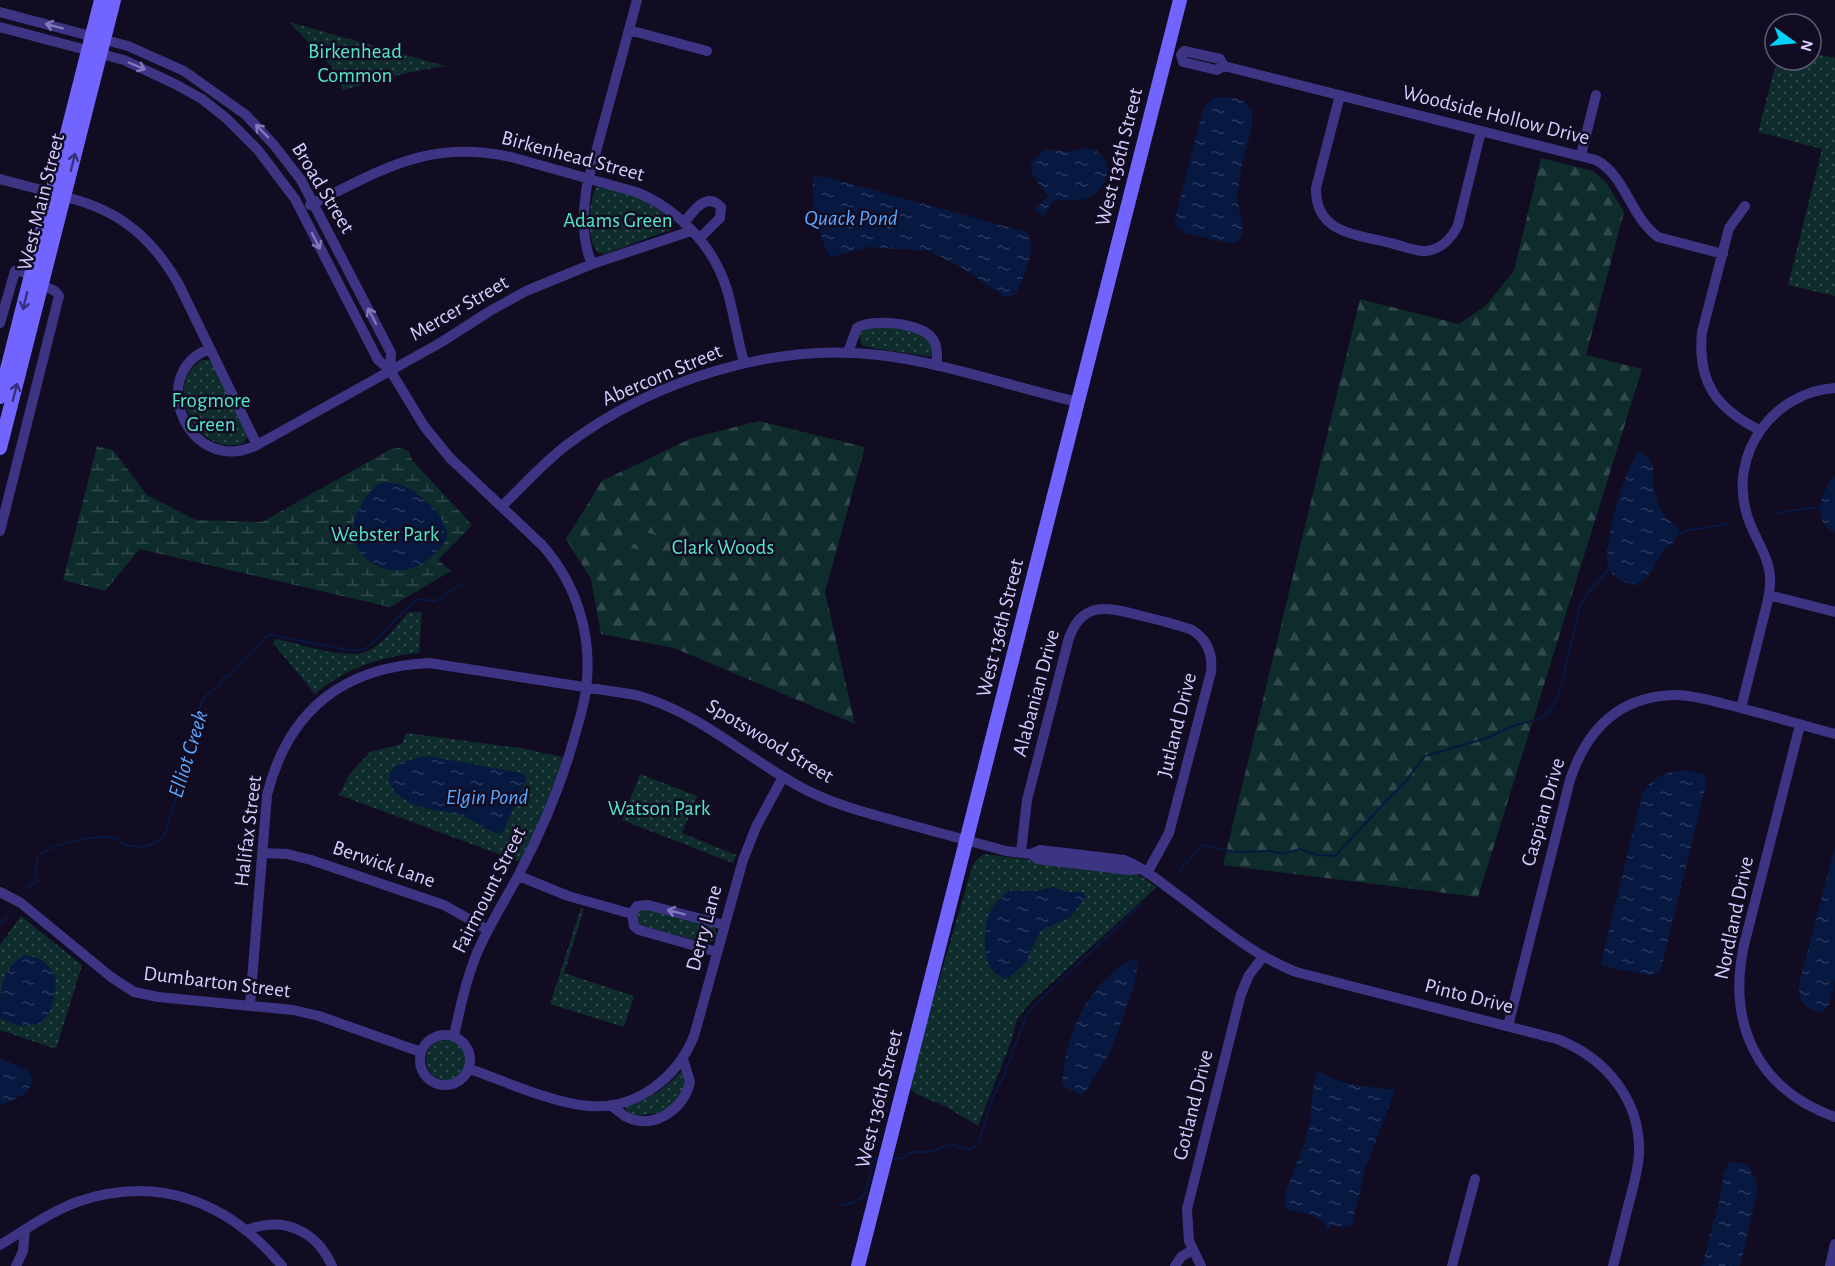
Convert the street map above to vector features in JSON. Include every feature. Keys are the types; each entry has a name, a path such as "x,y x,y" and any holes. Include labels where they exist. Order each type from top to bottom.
{"street":[{"name":"West Main Street","path":"98,38 101,0"},
{"name":"West Main Street","path":"0,448 37,279 94,52 114,0"},
{"path":"592,264 588,255 584,225 588,178 637,0"},
{"name":"West 136th Street","path":"858,1266 1078,402 1174,53 1180,0"},
{"name":"Broad Street","path":"0,12 128,46 184,71 239,110 274,145 301,180 390,353 390,370"},
{"name":"Broad Street","path":"0,27 124,60 162,76 213,107 258,150 288,189 378,360 390,370 424,426 450,458 502,507"},
{"path":"628,30 707,51"},
{"name":"Woodside Hollow Drive","path":"1174,53 1183,62 1194,65 1217,70 1224,66 1581,155 1602,163 1613,174 1641,222 1658,237 1722,254"},
{"path":"1340,95 1316,188 1316,197 1317,206 1322,215 1334,227 1343,231 1424,251 1444,244 1458,225 1481,130"},
{"path":"1581,155 1596,95"},
{"name":"Birkenhead Street","path":"300,210 384,168 411,158 441,152 496,154 588,178 649,198 692,231 715,261 726,288 744,362"},
{"path":"0,179 101,208 133,228 150,243 166,262 178,283 257,445"},
{"path":"1745,206 1729,228 1702,332 1701,348 1704,374 1717,400 1759,430"},
{"name":"Mercer Street","path":"209,349 196,355 189,363 180,382 178,404 185,424 200,440 218,450 245,451 440,343 508,300 545,282 592,264 692,231"},
{"path":"0,323 13,273 19,270 57,292 58,301 0,531"},
{"name":"West Main Street","path":"0,397 37,279"},
{"path":"848,352 857,328 869,323 916,328 928,334 936,344 937,366"},
{"name":"Abercorn Street","path":"502,507 549,459 604,420 676,385 744,362 804,354 848,352 880,355 937,366 1078,402"},
{"path":"1741,708 1771,581 1747,517 1742,494 1745,463 1753,441 1769,418 1792,400 1809,392 1835,388"},
{"name":"Fairmount Street","path":"454,1036 468,976 488,930 519,876 555,798 572,744 586,687 586,642 580,609 573,592 553,558 502,507"},
{"path":"1769,595 1835,612"},
{"name":"Alabanian Drive","path":"1026,853 1027,800 1069,638 1076,622 1086,614 1107,608 1150,618"},
{"name":"Jutland Drive","path":"1143,871 1169,833 1212,665 1210,651 1198,634 1185,627 1150,618"},
{"name":"Halifax Street","path":"250,1005 267,795 285,746 309,713 325,698 350,681 376,670 394,666 429,663 586,687"},
{"name":"Spotswood Street","path":"586,687 636,695 667,705 713,730 747,755 812,793 856,809 968,840"},
{"name":"Caspian Drive","path":"1508,1026 1570,780 1582,748 1603,722 1628,706 1658,697 1675,695 1691,696 1741,708 1835,734"},
{"name":"Nordland Drive","path":"1800,725 1744,945 1739,971 1738,994 1746,1031 1754,1049 1772,1076 1796,1098 1835,1117"},
{"name":"Derry Lane","path":"612,1105 659,1085 683,1059 698,1025 724,925 749,844 783,777"},
{"name":"Pinto Drive","path":"968,840 1006,851 1026,853 1040,850 1124,860 1132,863 1263,957 1296,972 1557,1039 1583,1050 1606,1069 1627,1100 1636,1128 1639,1153 1636,1174 1613,1266"},
{"name":"Berwick Lane","path":"262,853 297,856 333,867 444,905 488,930"},
{"path":"519,876 568,896 632,914"},
{"name":"Dumbarton Street","path":"0,892 16,899 111,977 134,992 158,997 293,1010 319,1016 421,1052"},
{"path":"717,952 639,930 634,926 632,914 637,906 648,905 724,925"},
{"name":"Gotland Drive","path":"1202,1266 1192,1250 1187,1232 1187,1209 1241,994 1250,975 1263,957"},
{"path":"447,1035 454,1036 468,1048 471,1055 470,1069 454,1085 436,1084 424,1074 420,1065 421,1052 431,1039 447,1035"},
{"path":"470,1069 575,1104 612,1105 626,1117 643,1121 671,1112 681,1102 690,1082 683,1059"},
{"path":"1452,1266 1475,1179"},
{"path":"0,1245 50,1215 91,1198 149,1192 196,1200 216,1210 256,1237 282,1266"},
{"path":"247,1230 272,1223 297,1229 320,1246 332,1266"},
{"path":"16,1266 23,1251 25,1230"},
{"path":"1830,1266 1835,1244"},
{"path":"1175,1266 1192,1250"}],"green space":[{"name":"Birkenhead Common","path":"289,22 445,66 406,73 343,90 331,66"},
{"path":"1823,56 1835,58 1835,296 1788,285 1822,149 1758,132 1774,72 1823,72"},
{"path":"1541,158 1593,171 1606,182 1624,212 1586,355 1642,369 1478,897 1223,865 1360,299 1459,324 1485,306 1514,271"},
{"name":"Adams Green","path":"597,187 625,192 655,207 670,217 672,225 670,230 605,254 599,253 593,245 590,228 590,208"},
{"path":"880,325 920,332 930,340 932,357 862,345 859,335 863,329"},
{"name":"Frogmore Green","path":"202,360 209,360 213,364 247,436 244,443 227,445 211,440 199,430 190,416 185,401 185,385 190,371"},
{"name":"Clark Woods","path":"759,421 865,447 825,592 855,724 674,648 601,634 591,579 566,539 602,481 692,438"},
{"name":"Webster Park","path":"97,446 113,450 147,495 196,520 262,522 391,449 399,448 409,451 412,460 472,525 438,560 451,571 390,607 140,549 105,591 63,580"},
{"path":"625,527 655,535 651,548 621,540"},
{"path":"620,545 650,553 646,567 616,559"},
{"path":"409,612 422,612 419,653 391,657 364,665 338,677 315,694 273,643 275,639 335,653 359,654 379,643"},
{"path":"406,733 520,748 563,757 548,803 520,862 339,795 349,775 370,752 402,744"},
{"name":"Watson Park","path":"640,774 697,796 682,833 736,855 733,863 622,820"},
{"path":"984,854 1137,874 1157,887 1032,1001 1017,1019 1012,1039 978,1126 945,1106 916,1094 908,1086 972,867 976,860"},
{"path":"644,907 715,926 717,937 706,943 642,926 637,921 637,913"},
{"path":"581,908 584,909 564,973 634,996 624,1027 550,1004"},
{"path":"21,916 82,965 56,1049 0,1030 0,945"},
{"path":"446,1040 460,1046 466,1060 460,1074 446,1080 432,1074 426,1060 432,1046"},
{"path":"682,1070 686,1078 684,1091 666,1111 639,1116 628,1113 626,1107 657,1093"}],"water":[{"path":"1213,97 1232,97 1244,101 1252,112 1252,127 1242,164 1237,197 1243,232 1237,242 1229,243 1185,233 1175,225 1203,109"},
{"path":"1085,148 1095,150 1106,162 1106,178 1102,186 1087,198 1054,200 1044,216 1035,211 1035,207 1048,196 1031,172 1033,161 1047,149 1070,152"},
{"name":"Quack Pond","path":"813,176 825,177 1026,232 1030,238 1030,254 1017,292 1012,296 1003,296 961,267 929,251 868,247 830,257 816,218"},
{"path":"1639,452 1648,457 1653,466 1653,487 1659,507 1679,531 1674,542 1664,550 1651,572 1638,585 1616,578 1608,567 1607,557 1611,526 1621,489 1633,460"},
{"path":"1835,476 1835,532 1827,528 1822,521 1820,506 1826,489"},
{"path":"384,482 402,485 425,500 444,523 446,539 444,544 416,566 400,570 384,568 370,562 360,551 354,538 354,522 362,504 374,488"},
{"name":"Elgin Pond","path":"427,756 522,773 527,777 501,833 496,833 463,816 419,806 402,798 392,788 389,777 396,766"},
{"path":"1688,770 1705,775 1706,785 1660,973 1648,975 1603,966 1601,963 1642,794 1656,778"},
{"path":"1835,846 1835,980 1829,1006 1822,1012 1803,1004 1799,984"},
{"path":"1052,887 1068,892 1082,892 1085,898 1070,918 1041,930 1026,962 1009,978 1000,976 993,971 986,955 986,926 991,910 1008,891 1038,891"},
{"path":"22,956 42,961 53,972 56,981 52,1006 48,1015 36,1025 19,1025 0,1018 1,990 5,975"},
{"path":"1133,959 1138,963 1134,987 1111,1050 1087,1090 1080,1095 1065,1087 1062,1082 1068,1046 1074,1028 1092,995 1117,969"},
{"path":"0,1058 27,1070 33,1080 27,1093 0,1106"},
{"path":"1317,1070 1344,1082 1395,1090 1365,1170 1352,1225 1344,1227 1333,1225 1327,1231 1325,1223 1310,1215 1288,1210 1284,1206 1286,1191 1305,1142"},
{"path":"1730,1162 1747,1166 1754,1175 1757,1186 1740,1266 1702,1266 1719,1202 1724,1172"}],"waterway":[{"path":"1777,513 1823,506"},
{"path":"1677,535 1685,531 1727,524"},
{"path":"1179,871 1203,845 1236,852 1270,851 1283,854 1300,849 1318,855 1335,856 1405,782 1425,756 1487,738 1512,726 1542,718 1557,700 1580,605 1610,568"},
{"name":"Elliot Creek","path":"26,889 37,881 35,875 38,856 52,848 81,839 99,837 112,838 129,846 140,847 156,842 164,836 185,771 193,733 199,727 198,717 201,703 206,695 217,688 224,677 230,675 264,638 271,635 355,651 364,649 417,599 435,601 462,584"},
{"path":"892,1159 903,1158 912,1152 931,1152 951,1144 968,1150 978,1144 992,1099 1005,1073 1026,1016 1141,904"},
{"name":"Elliot Creek","path":"0,924 7,917"},
{"path":"841,1205 859,1200 863,1196 873,1159 880,1158"}]}
